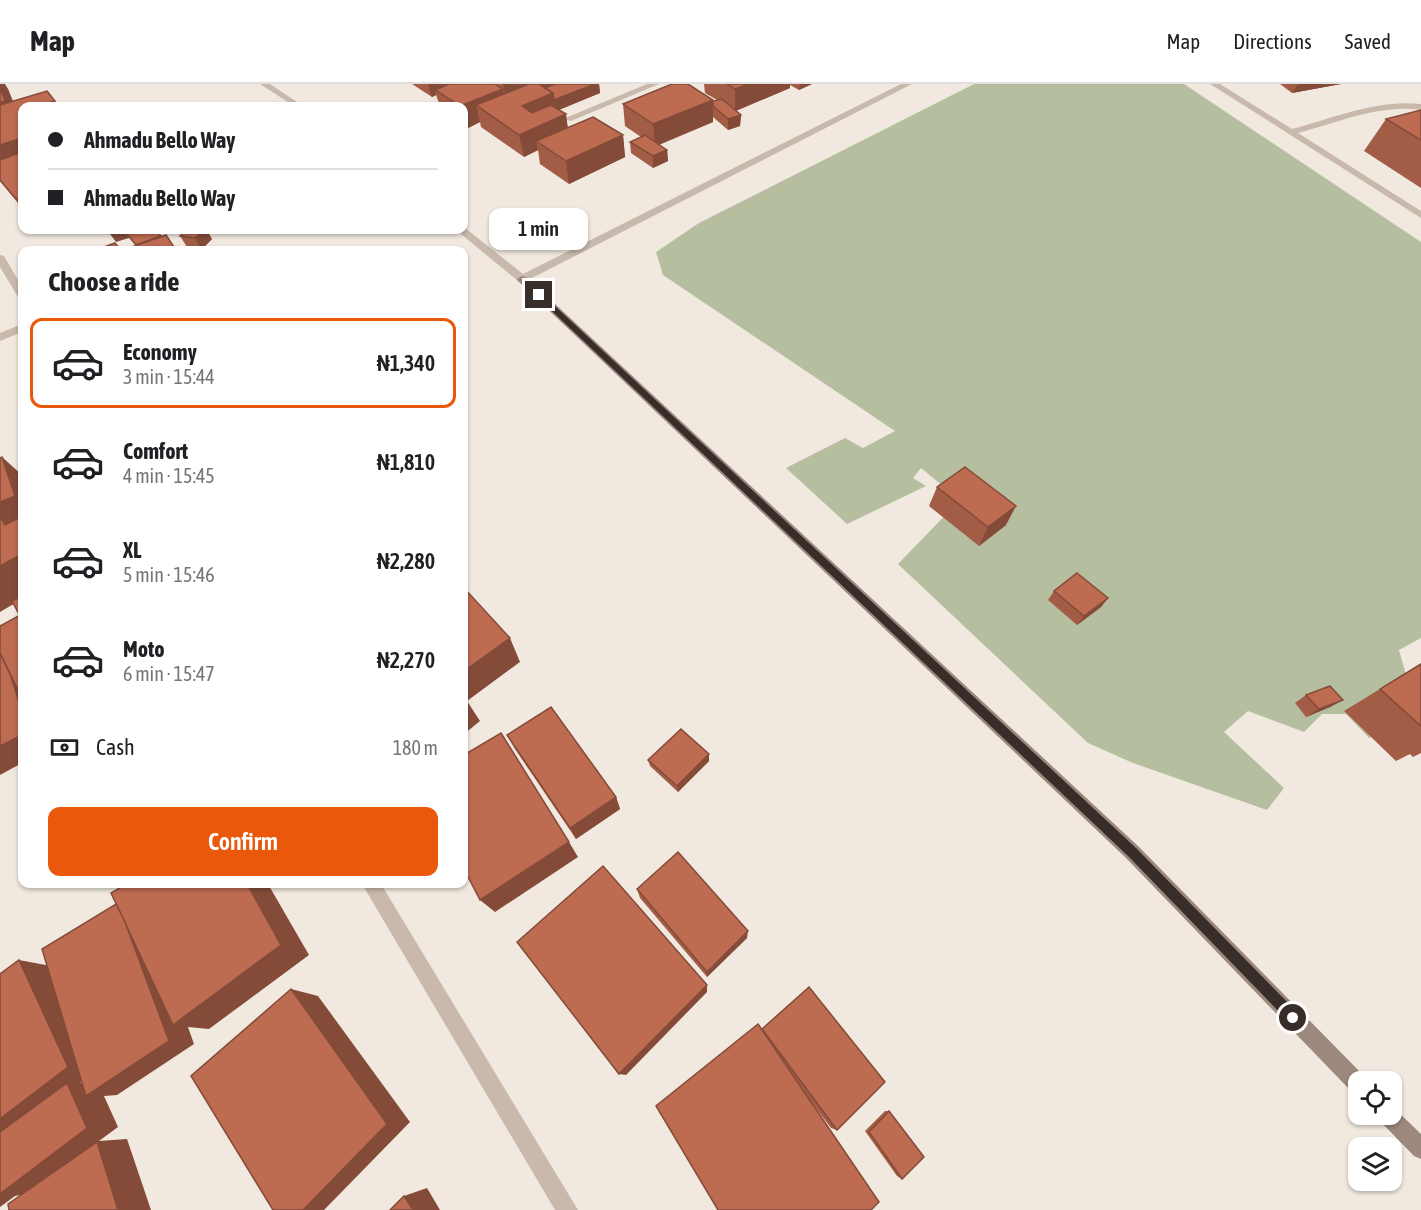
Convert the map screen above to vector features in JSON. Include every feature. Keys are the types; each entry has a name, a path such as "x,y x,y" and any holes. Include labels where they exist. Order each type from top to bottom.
{"main road":[{"path":"522,279 1124,844 1348,1074"},
{"path":"1398,1125 1421,1149"}],"street":[{"path":"264,84 293,102"},
{"path":"623,84 636,92"},
{"path":"568,119 655,84"},
{"path":"466,234 522,279 908,84"},
{"path":"1214,84 1421,215"},
{"path":"1292,132 1395,106 1421,107"},
{"path":"0,258 18,288"},
{"path":"0,337 18,330"},
{"path":"373,888 567,1210"}],"green space":[{"path":"974,84 1184,84 1421,242 1421,638 1399,650 1408,682 1384,730 1369,738 1346,714 1322,714 1304,732 1248,711 1224,732 1284,788 1267,810 1133,763 1088,743 898,564 960,500 921,468 913,478 926,486 847,524 786,468 845,438 863,448 895,431 663,275 656,252 699,223"}],"building":[{"path":"449,84 495,84 503,89 468,103 454,102 435,90"},
{"path":"529,84 539,84 553,93 522,106 532,113 551,105 566,114 519,135 476,105"},
{"path":"555,84 595,84 554,100 553,93 545,88"},
{"path":"672,84 688,84 713,100 653,124 623,104"},
{"path":"727,84 748,84 735,89"},
{"path":"0,87 5,101 0,102"},
{"path":"47,91 55,101 18,102 18,139 0,145 0,105"},
{"path":"722,99 741,115 728,119 713,106 713,101"},
{"path":"1421,110 1421,140 1386,119"},
{"path":"593,117 623,135 566,161 536,141"},
{"path":"645,135 667,150 653,156 630,142"},
{"path":"18,153 18,198 16,199 0,180 0,160"},
{"path":"127,234 159,234 161,236 136,245"},
{"path":"182,234 200,234 195,238 180,236"},
{"path":"166,235 173,246 135,246"},
{"path":"2,457 15,496 0,502 0,458"},
{"path":"965,467 1016,506 988,527 937,487"},
{"path":"0,517 5,525 18,518 18,556 0,566"},
{"path":"1077,573 1108,598 1084,616 1054,591"},
{"path":"468,592 510,638 468,668"},
{"path":"18,598 18,612 12,601"},
{"path":"18,616 18,690 0,653 0,626"},
{"path":"0,653 18,699 18,737 0,746"},
{"path":"1421,664 1421,726 1380,689"},
{"path":"1330,686 1343,700 1319,709 1306,695"},
{"path":"551,707 616,797 570,828 507,735"},
{"path":"681,729 709,754 677,786 648,760"},
{"path":"501,733 569,842 480,900 468,877 468,753"},
{"path":"678,852 748,931 707,972 637,889"},
{"path":"603,866 707,985 619,1074 517,942"},
{"path":"119,888 249,888 281,945 173,1025 111,893"},
{"path":"116,904 125,922 169,1041 86,1096 42,949"},
{"path":"19,960 68,1067 0,1119 0,974"},
{"path":"809,987 885,1082 837,1130 762,1029"},
{"path":"291,989 387,1124 303,1210 273,1210 191,1076"},
{"path":"758,1024 879,1202 871,1210 718,1210 656,1106"},
{"path":"67,1083 87,1128 0,1194 0,1132"},
{"path":"889,1111 924,1157 902,1179 869,1132"},
{"path":"97,1142 118,1210 9,1210 8,1204"},
{"path":"404,1196 413,1210 390,1210"}],"route":[{"path":"539,295 1132,852 1293,1018"}]}
